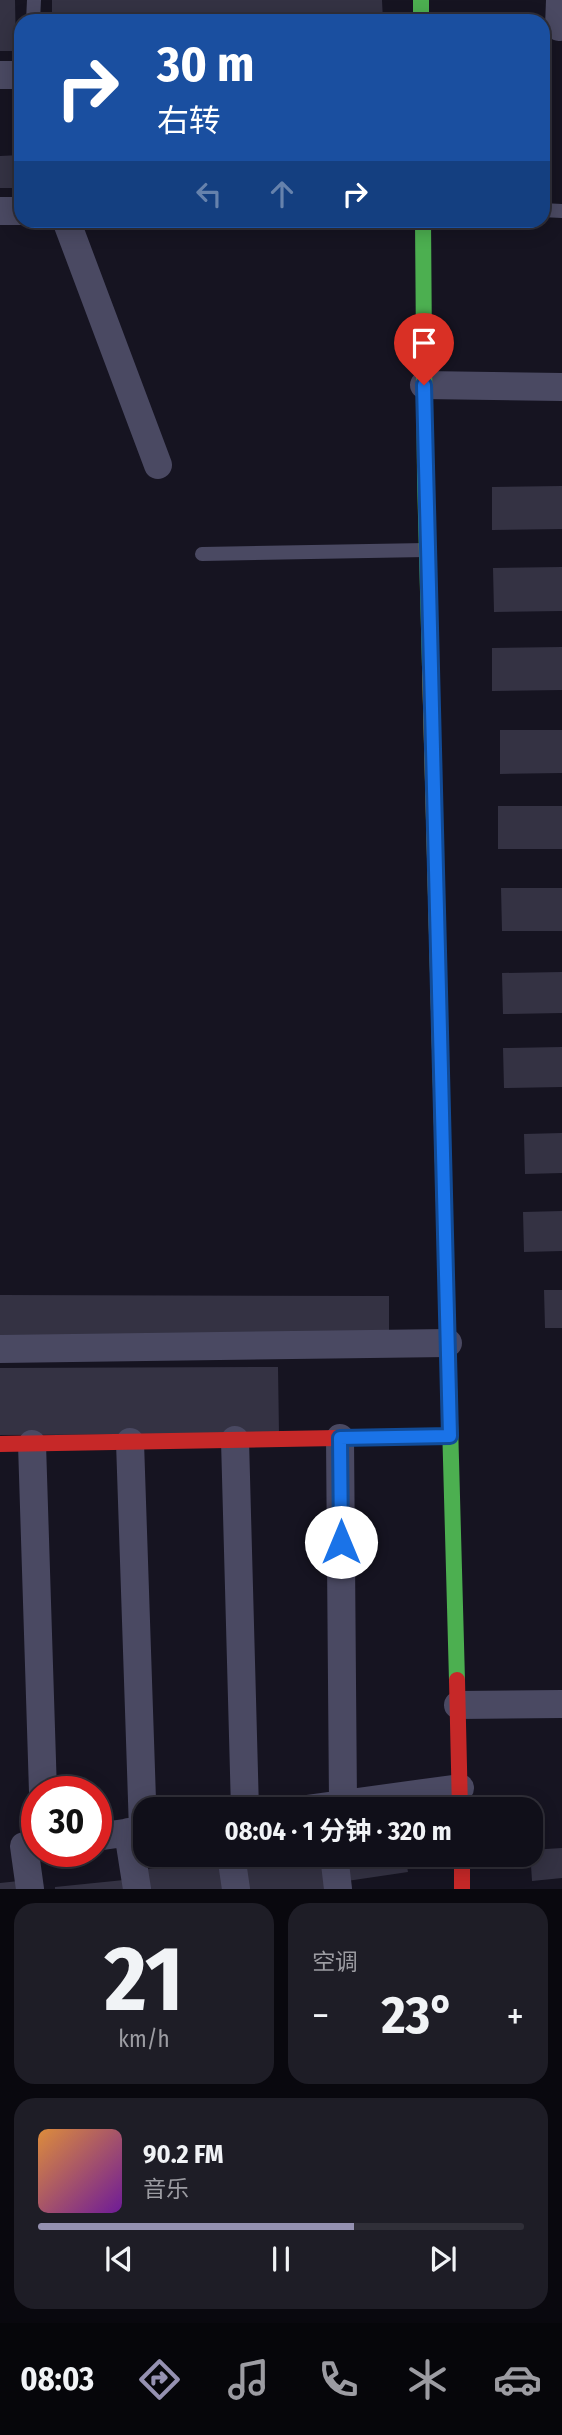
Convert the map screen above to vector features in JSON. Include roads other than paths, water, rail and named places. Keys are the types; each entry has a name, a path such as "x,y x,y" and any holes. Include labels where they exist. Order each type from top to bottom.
{"street":[{"path":"69,228 158,465"},
{"path":"423,228 427,550 460,1797"},
{"path":"424,385 562,387"},
{"path":"0,1349 448,1343"},
{"path":"0,1444 450,1436"},
{"path":"332,1797 340,1438"},
{"path":"235,1440 244,1797"},
{"path":"130,1442 138,1797"},
{"path":"32,1444 42,1776"},
{"path":"457,1705 562,1704"},
{"path":"112,1835 133,1832"},
{"path":"20,1847 30,1889"},
{"path":"137,1889 138,1867"},
{"path":"233,1867 236,1889"},
{"path":"335,1867 338,1889"},
{"path":"462,1867 463,1889"}],"lane":[{"path":"202,554 427,550"}]}
